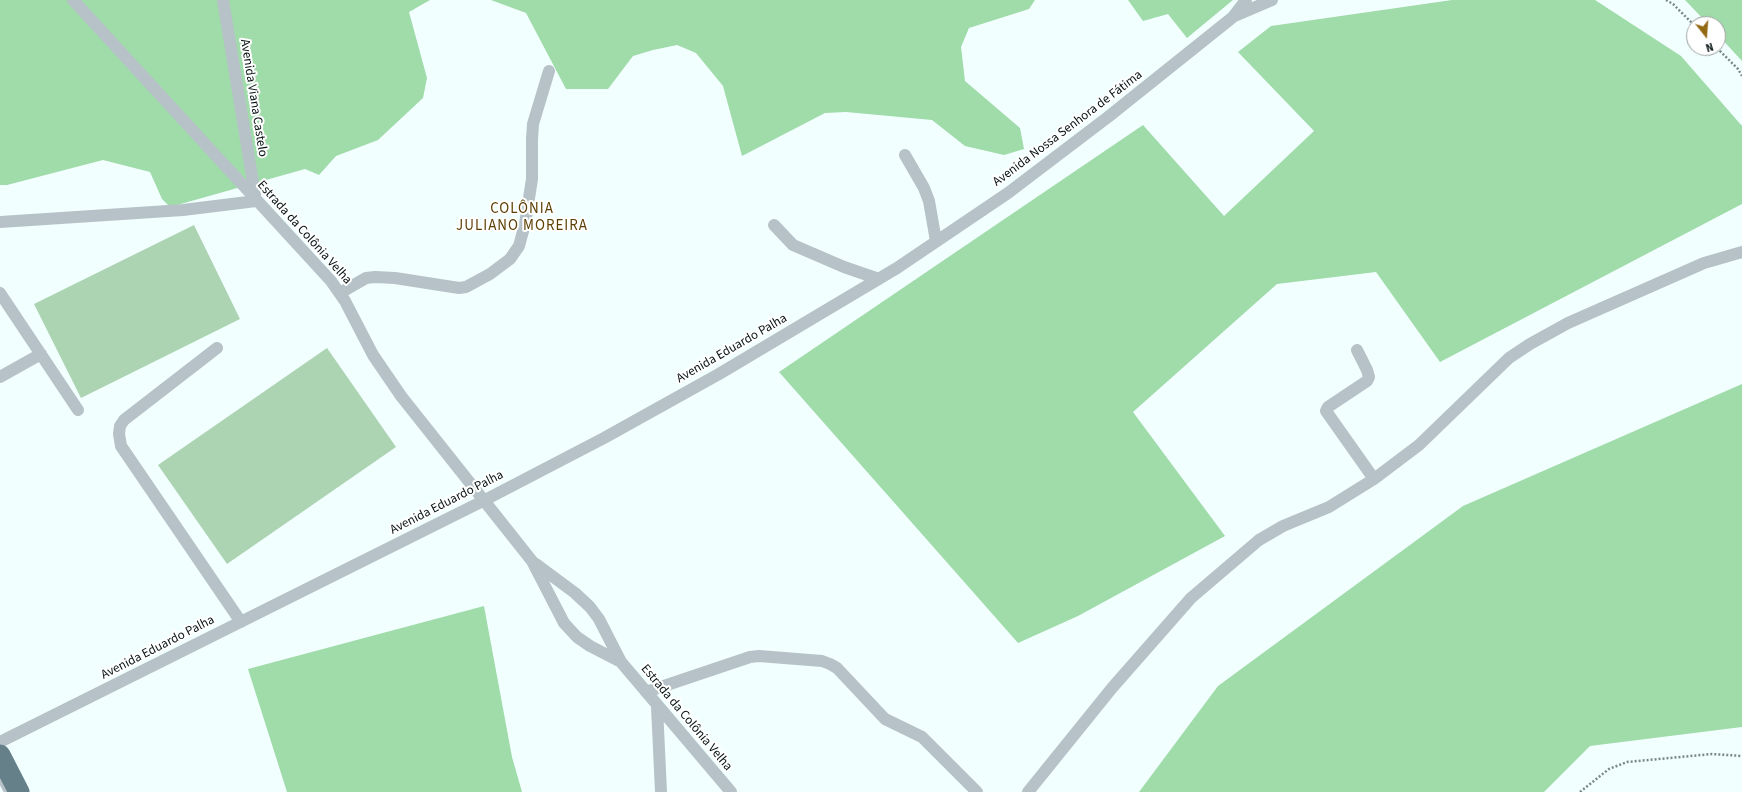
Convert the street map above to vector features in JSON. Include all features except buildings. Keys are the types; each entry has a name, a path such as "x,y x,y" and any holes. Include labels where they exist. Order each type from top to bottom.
{"highway":[{"path":"0,755 7,784"}],"street":[{"name":"Estrada da Colônia Velha","path":"73,0 331,281 340,293 373,355 400,396 532,561 564,623 578,637 590,646 621,662"},
{"name":"Avenida Viana Castelo","path":"223,0 256,201"},
{"name":"Avenida Nossa Senhora de Fátima","path":"897,268 1014,188 1108,117 1233,17 1246,0"},
{"path":"1233,17 1250,8 1272,0"},
{"path":"340,293 366,278 375,277 395,278 459,288 466,287 490,274 510,259 519,246 525,224 532,179 532,139 534,124 549,71"},
{"path":"905,155 926,194 936,241"},
{"path":"0,222 183,210 256,201"},
{"path":"774,225 793,245 844,267 879,279"},
{"path":"1028,792 1112,688 1191,598 1259,540 1284,526 1329,507 1374,479 1419,445 1509,358 1530,344 1568,324 1704,263 1742,252"},
{"name":"Avenida Eduardo Palha","path":"0,742 484,501 604,438 719,374 897,268"},
{"path":"0,293 78,410"},
{"path":"217,348 124,420 120,426 119,434 121,446 241,622"},
{"path":"1357,350 1367,370 1369,377 1367,381 1328,407 1326,411 1374,479"},
{"path":"0,377 41,354"},
{"name":"Estrada da Colônia Velha","path":"532,561 575,593 590,607 600,619 621,662 657,707 730,792"},
{"path":"646,692 750,657 759,656 830,664 837,668 886,719 922,738 977,792"},
{"path":"657,707 661,792"}],"path":[{"path":"1666,0 1673,4 1686,17"},
{"path":"1724,56 1742,76"},
{"path":"1580,792 1609,769 1627,762 1712,754 1742,756"}],"green space":[{"path":"0,0 430,0 409,12 427,78 423,98 378,140 336,156 319,175 305,169 170,207 162,199 150,172 103,160 7,185 0,185"},
{"path":"491,0 1035,0 1029,9 969,28 961,47 965,81 1020,128 1024,149 1004,155 965,146 932,120 846,112 825,113 742,156 723,86 696,53 677,45 653,50 633,56 608,89 566,89 526,13"},
{"path":"1128,0 1233,0 1187,38 1168,14 1143,21"},
{"path":"1452,0 1595,0 1681,56 1742,126 1742,204 1440,362 1376,272 1277,284 1133,412 1225,536 1078,616 1018,643 779,372 1143,125 1224,216 1314,131 1238,52 1271,26"},
{"path":"1685,0 1742,0 1742,61 1726,44 1726,16 1700,16"},
{"path":"194,225 240,319 81,398 34,304"},
{"path":"327,348 396,447 227,564 158,465"},
{"path":"1742,384 1742,727 1590,746 1544,792 1139,792 1218,686 1463,506"},
{"path":"484,606 512,757 522,792 287,792 248,669"}],"district":[{"name":"COLÔNIA JULIANO MOREIRA","path":"522,218"}]}
